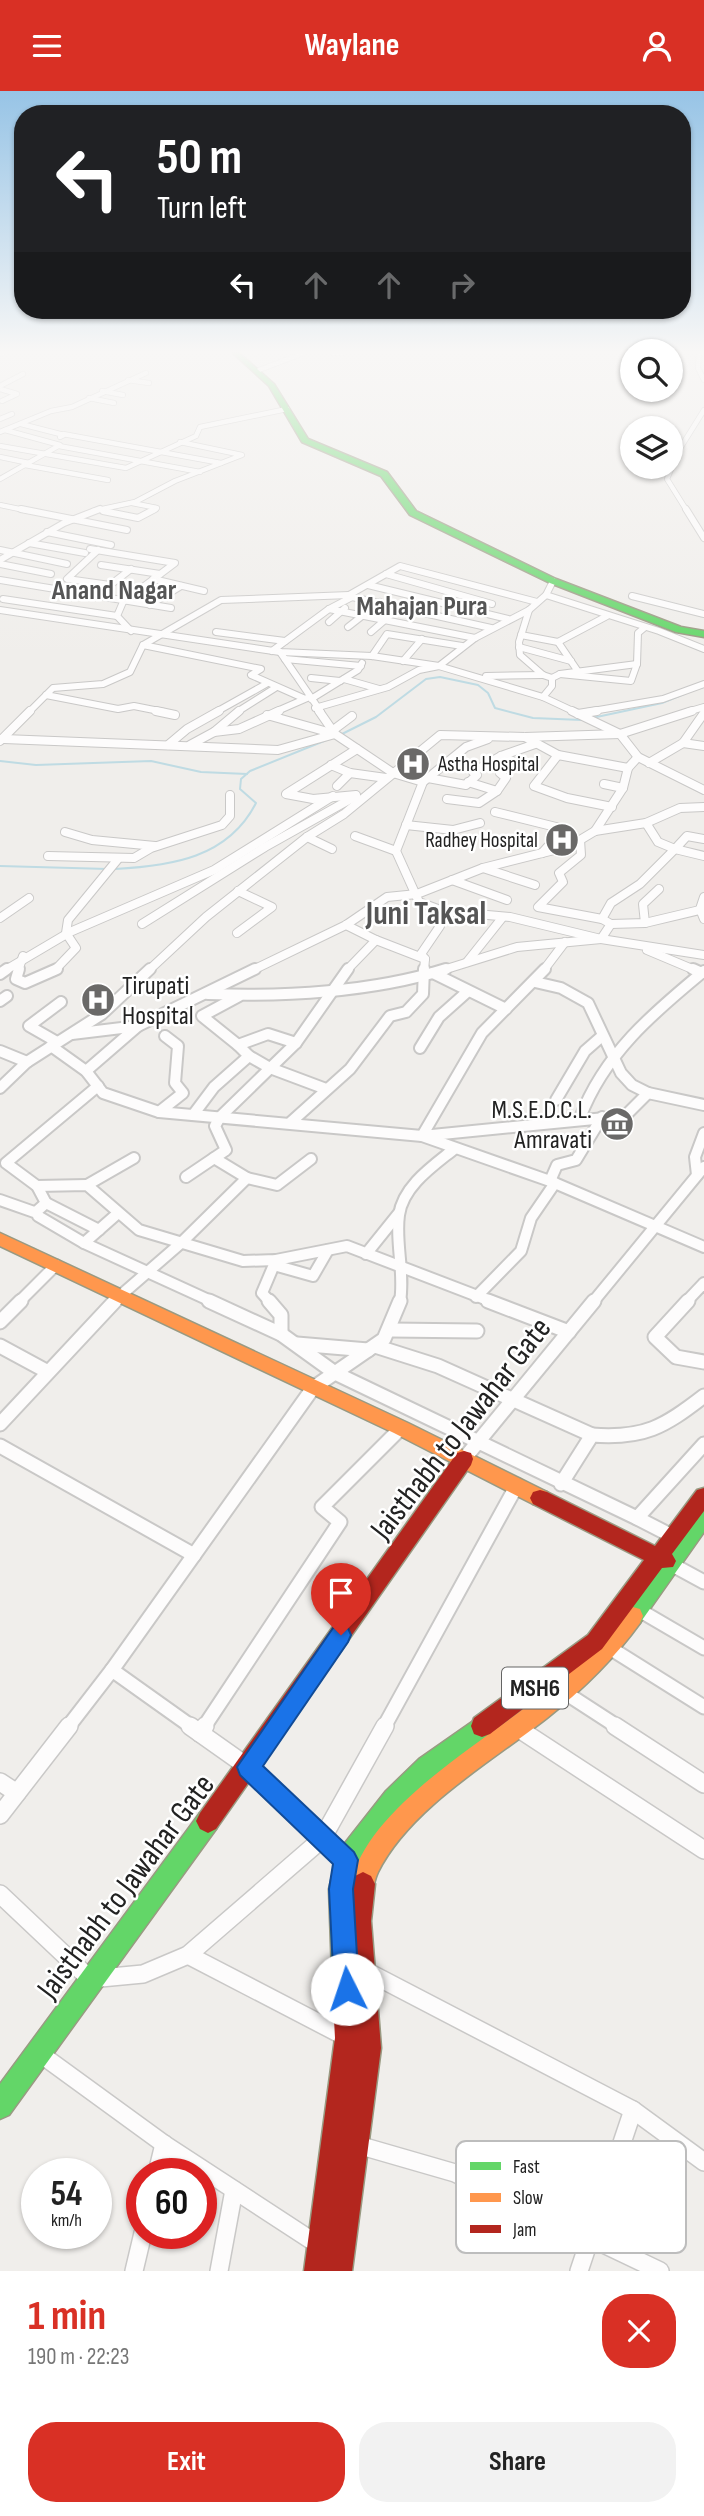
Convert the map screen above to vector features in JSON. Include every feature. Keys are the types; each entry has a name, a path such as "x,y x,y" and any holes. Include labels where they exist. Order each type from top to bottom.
{"main road":[{"path":"342,455 376,468 388,476 396,493 412,513 550,588 665,629 704,634"},
{"path":"0,1239 118,1297 401,1428 663,1560"},
{"name":"Jaisthabh to Jawahar Gate","path":"0,2106 90,1979 248,1767 464,1459"},
{"name":"MSH6","path":"339,2265 368,2048 359,1921 365,1871 397,1825 416,1804 463,1763 562,1692 611,1648 639,1610 672,1536 704,1496"},
{"name":"MSH6","path":"317,2271 348,2038 341,1889 346,1860 387,1806 428,1767 595,1642 663,1560 704,1516"}],"street":[{"path":"0,479 44,455"},
{"path":"49,455 124,468 156,455"},
{"path":"113,455 200,472"},
{"path":"182,455 224,463"},
{"path":"0,562 70,520 97,510 132,503 241,455"},
{"path":"677,455 667,478 704,538"},
{"path":"0,457 108,480"},
{"path":"97,510 138,519 157,509 132,503"},
{"path":"0,505 127,530"},
{"path":"47,532 175,563 123,602 117,616"},
{"path":"29,543 91,551 115,549"},
{"path":"81,580 101,565 115,549"},
{"path":"0,550 67,564"},
{"path":"91,551 67,579 110,585"},
{"path":"0,562 51,574"},
{"path":"101,565 160,574"},
{"path":"276,651 285,641 329,609 404,566 537,602"},
{"path":"94,597 131,569"},
{"path":"386,574 492,604"},
{"path":"153,579 204,591"},
{"path":"371,632 385,619 450,579"},
{"path":"0,580 171,608"},
{"path":"149,605 181,586"},
{"path":"368,586 508,619"},
{"path":"315,708 379,689 419,670 439,666 462,646 491,628 529,610 550,588 607,616 644,628 665,629 704,649"},
{"path":"479,612 508,595"},
{"path":"329,622 353,596"},
{"path":"2,740 53,688 103,684 130,672 143,645 221,600 353,596 491,628"},
{"path":"632,596 704,614"},
{"path":"4,599 117,616 131,631"},
{"path":"348,627 380,602"},
{"path":"329,609 475,638"},
{"path":"0,610 276,651 403,661 480,676 543,697 620,734 638,757 704,790"},
{"path":"529,610 521,635 520,655 543,674"},
{"path":"393,634 419,611"},
{"path":"521,635 558,642 607,616"},
{"path":"480,676 543,674 631,681 637,664 638,633 644,628"},
{"path":"216,632 285,641"},
{"path":"214,732 239,729 342,680 361,666 387,634 462,646"},
{"path":"403,661 422,639"},
{"path":"558,642 577,670"},
{"path":"143,645 261,669 251,675 265,684 308,698"},
{"path":"519,647 571,661"},
{"path":"276,651 285,659 308,698 335,733 389,775"},
{"path":"285,659 361,666"},
{"path":"556,676 577,670 637,664"},
{"path":"543,697 556,676"},
{"path":"311,678 342,680 379,689"},
{"path":"168,744 187,729 265,684"},
{"path":"580,715 663,699 704,684"},
{"path":"189,747 275,688"},
{"path":"47,695 118,709 134,706 175,715"},
{"path":"142,924 265,847 362,794 440,735 525,737 620,734 704,707"},
{"path":"649,763 683,743 704,713"},
{"path":"267,715 335,733"},
{"path":"2,740 278,750 335,733 352,716"},
{"path":"396,851 426,780 466,747 494,736"},
{"path":"525,737 551,765"},
{"path":"683,743 704,746"},
{"path":"353,747 331,765 286,794 313,799 362,794"},
{"path":"331,765 350,773 466,785 477,775 473,772 501,757 534,747 558,755 628,768"},
{"path":"558,755 534,786 567,798 612,807"},
{"path":"447,799 480,803 497,791 506,778 500,773 512,761 501,757"},
{"path":"595,831 623,788 628,768 638,757"},
{"path":"337,786 350,773"},
{"path":"468,782 497,791"},
{"path":"604,784 623,788"},
{"path":"0,1088 4,1078 102,1014 206,917 307,838 344,814 362,794"},
{"path":"65,832 92,840 155,846 182,840 228,821 230,795"},
{"path":"0,974 23,956 66,933 197,879 333,796"},
{"path":"86,1071 138,1026 346,925 387,897 417,894 483,868 580,840 595,831 646,823 680,808 704,807"},
{"path":"495,812 564,829 542,853"},
{"path":"646,823 658,842 704,856"},
{"path":"407,825 453,830 480,824"},
{"path":"355,836 396,851 419,902 443,911 510,917 601,939 704,955"},
{"path":"602,919 611,903 640,884 687,836 704,838"},
{"path":"307,838 332,849"},
{"path":"580,840 581,855 559,873 563,882 538,907 602,919 611,924 645,923 702,909"},
{"path":"23,956 16,979 25,983 56,970 76,948 66,933 68,920 115,860 118,843"},
{"path":"48,856 115,860 134,858 155,846"},
{"path":"483,868 536,885"},
{"path":"452,880 508,900"},
{"path":"645,923 643,904 659,889"},
{"path":"237,933 272,907 239,891"},
{"path":"704,897 704,919"},
{"path":"0,918 29,898"},
{"path":"291,1122 350,1069 390,1016 406,1012 422,994 428,975 425,959 421,954 439,926 443,911"},
{"path":"467,962 502,918"},
{"path":"601,939 611,924"},
{"path":"346,925 425,959"},
{"path":"208,994 239,996 334,989 428,975 517,947 601,939"},
{"path":"186,1177 226,1150 215,1126 220,1117 296,1042 343,974 376,940"},
{"path":"422,1136 482,1033 535,982 565,942"},
{"path":"580,1118 588,1093 612,1058 666,1002 703,972 631,944"},
{"path":"428,975 506,1009"},
{"path":"535,982 561,988 588,1003 612,1058 632,1085 648,1093 704,1105"},
{"path":"420,1048 425,1035 452,1002 467,992"},
{"path":"239,996 202,1016 249,1056 270,1068 326,1089"},
{"path":"61,1002 29,1026 86,1071 103,1093 159,1112 422,1136 455,1131 492,1131 580,1118 625,1116 648,1093"},
{"path":"69,1035 138,1026"},
{"path":"238,1045 268,1034 296,1042"},
{"path":"159,1112 183,1093 175,1083 178,1046 165,1037"},
{"path":"556,1100 585,1051 601,1037"},
{"path":"0,1051 27,1062"},
{"path":"193,1115 214,1087 249,1056"},
{"path":"98,1086 6,1163 37,1186 46,1203 99,1230"},
{"path":"476,1297 521,1251 531,1218 553,1182 558,1165 576,1160 602,1117"},
{"path":"700,1171 695,1157 704,1133"},
{"path":"422,1136 553,1182 704,1247"},
{"path":"366,1254 399,1213 419,1177 454,1149"},
{"path":"37,1186 87,1185 134,1158"},
{"path":"214,1158 247,1178 277,1185 311,1159"},
{"name":"Jaisthabh to Jawahar Gate","path":"464,1459 700,1171"},
{"path":"0,1424 118,1297 181,1243 247,1178"},
{"path":"87,1185 111,1203 117,1214 139,1230 243,1261 275,1263 313,1276 328,1250"},
{"path":"0,1199 37,1213 84,1243 281,1334 335,1373 672,1536"},
{"path":"37,1213 46,1203"},
{"path":"0,1815 112,1670 313,1388 371,1348 391,1330 400,1314 403,1268 399,1213"},
{"path":"84,1243 117,1214"},
{"path":"275,1263 347,1246 569,1332"},
{"path":"275,1263 262,1293 281,1315 281,1334"},
{"path":"0,1321 56,1265"},
{"path":"704,1283 655,1337 676,1357 704,1362"},
{"path":"391,1330 419,1331 440,1327 477,1331"},
{"path":"295,1344 371,1348 438,1366 592,1435 630,1439 660,1430 704,1396"},
{"path":"0,1346 48,1372"},
{"path":"200,1733 340,1522 322,1507 401,1428"},
{"path":"561,1484 592,1435"},
{"path":"637,1518 704,1444"},
{"path":"0,1445 194,1555"},
{"path":"0,1894 90,1979 143,1974 188,1955 322,1839 517,1485"},
{"path":"663,1560 704,1582"},
{"path":"639,1610 704,1648"},
{"path":"611,1648 704,1707"},
{"path":"112,1670 248,1767 322,1839 346,1860 365,1871"},
{"path":"548,1679 562,1692 704,1784"},
{"path":"515,1727 704,1850"},
{"path":"0,1782 17,1793"},
{"path":"188,1955 368,2048"},
{"path":"345,1961 634,2110 676,2141"},
{"path":"38,2053 164,2144 321,2247 339,2265"},
{"path":"623,2141 634,2110"},
{"path":"161,2158 164,2144"},
{"path":"355,2144 456,2173"},
{"path":"686,2149 704,2162"},
{"path":"219,2271 234,2190"},
{"path":"134,2271 139,2249"},
{"path":"579,2271 584,2253"},
{"path":"621,2253 660,2271"}],"waterway":[{"path":"342,734 376,717 426,679 440,677 478,685 488,693 495,708 533,718 582,720"},
{"path":"592,718 662,703 684,694"},
{"path":"247,774 329,739"},
{"path":"0,761 36,765 151,761 201,772 247,774"},
{"path":"115,869 177,861 214,847 230,836 244,822 256,803 240,789 241,779 247,774"},
{"path":"0,866 108,869"}],"traffic: fast":[{"path":"339,455 384,474 413,513 553,581 679,630 704,634"},
{"path":"633,1616 704,1516"},
{"path":"346,2000 341,1889 346,1860 394,1799 427,1767 482,1726"},
{"path":"0,2106 208,1821"}],"traffic: slow":[{"path":"0,1239 401,1428 540,1498"},
{"path":"363,1884 376,1855 401,1822 422,1801 444,1781 564,1690 601,1655 633,1616"}],"traffic: jam":[{"path":"208,1821 464,1459"},
{"path":"482,1726 595,1642 704,1496"},
{"path":"540,1498 666,1561"},
{"path":"338,2271 368,2048 359,1921 363,1884"},
{"path":"318,2271 348,2038 346,2000"}],"place":[{"name":"Astha Hospital","path":"413,764"},
{"name":"Radhey Hospital","path":"562,840"},
{"name":"Tirupati Hospital","path":"98,1000"},
{"name":"M.S.E.D.C.L. Amravati","path":"617,1124"}],"district":[{"name":"Anand Nagar","path":"114,589"},
{"name":"Mahajan Pura","path":"422,605"},
{"name":"Juni Taksal","path":"426,912"}],"route":[{"path":"341,1635 248,1767 346,1860 341,1875 341,1889 347,1989"}]}
